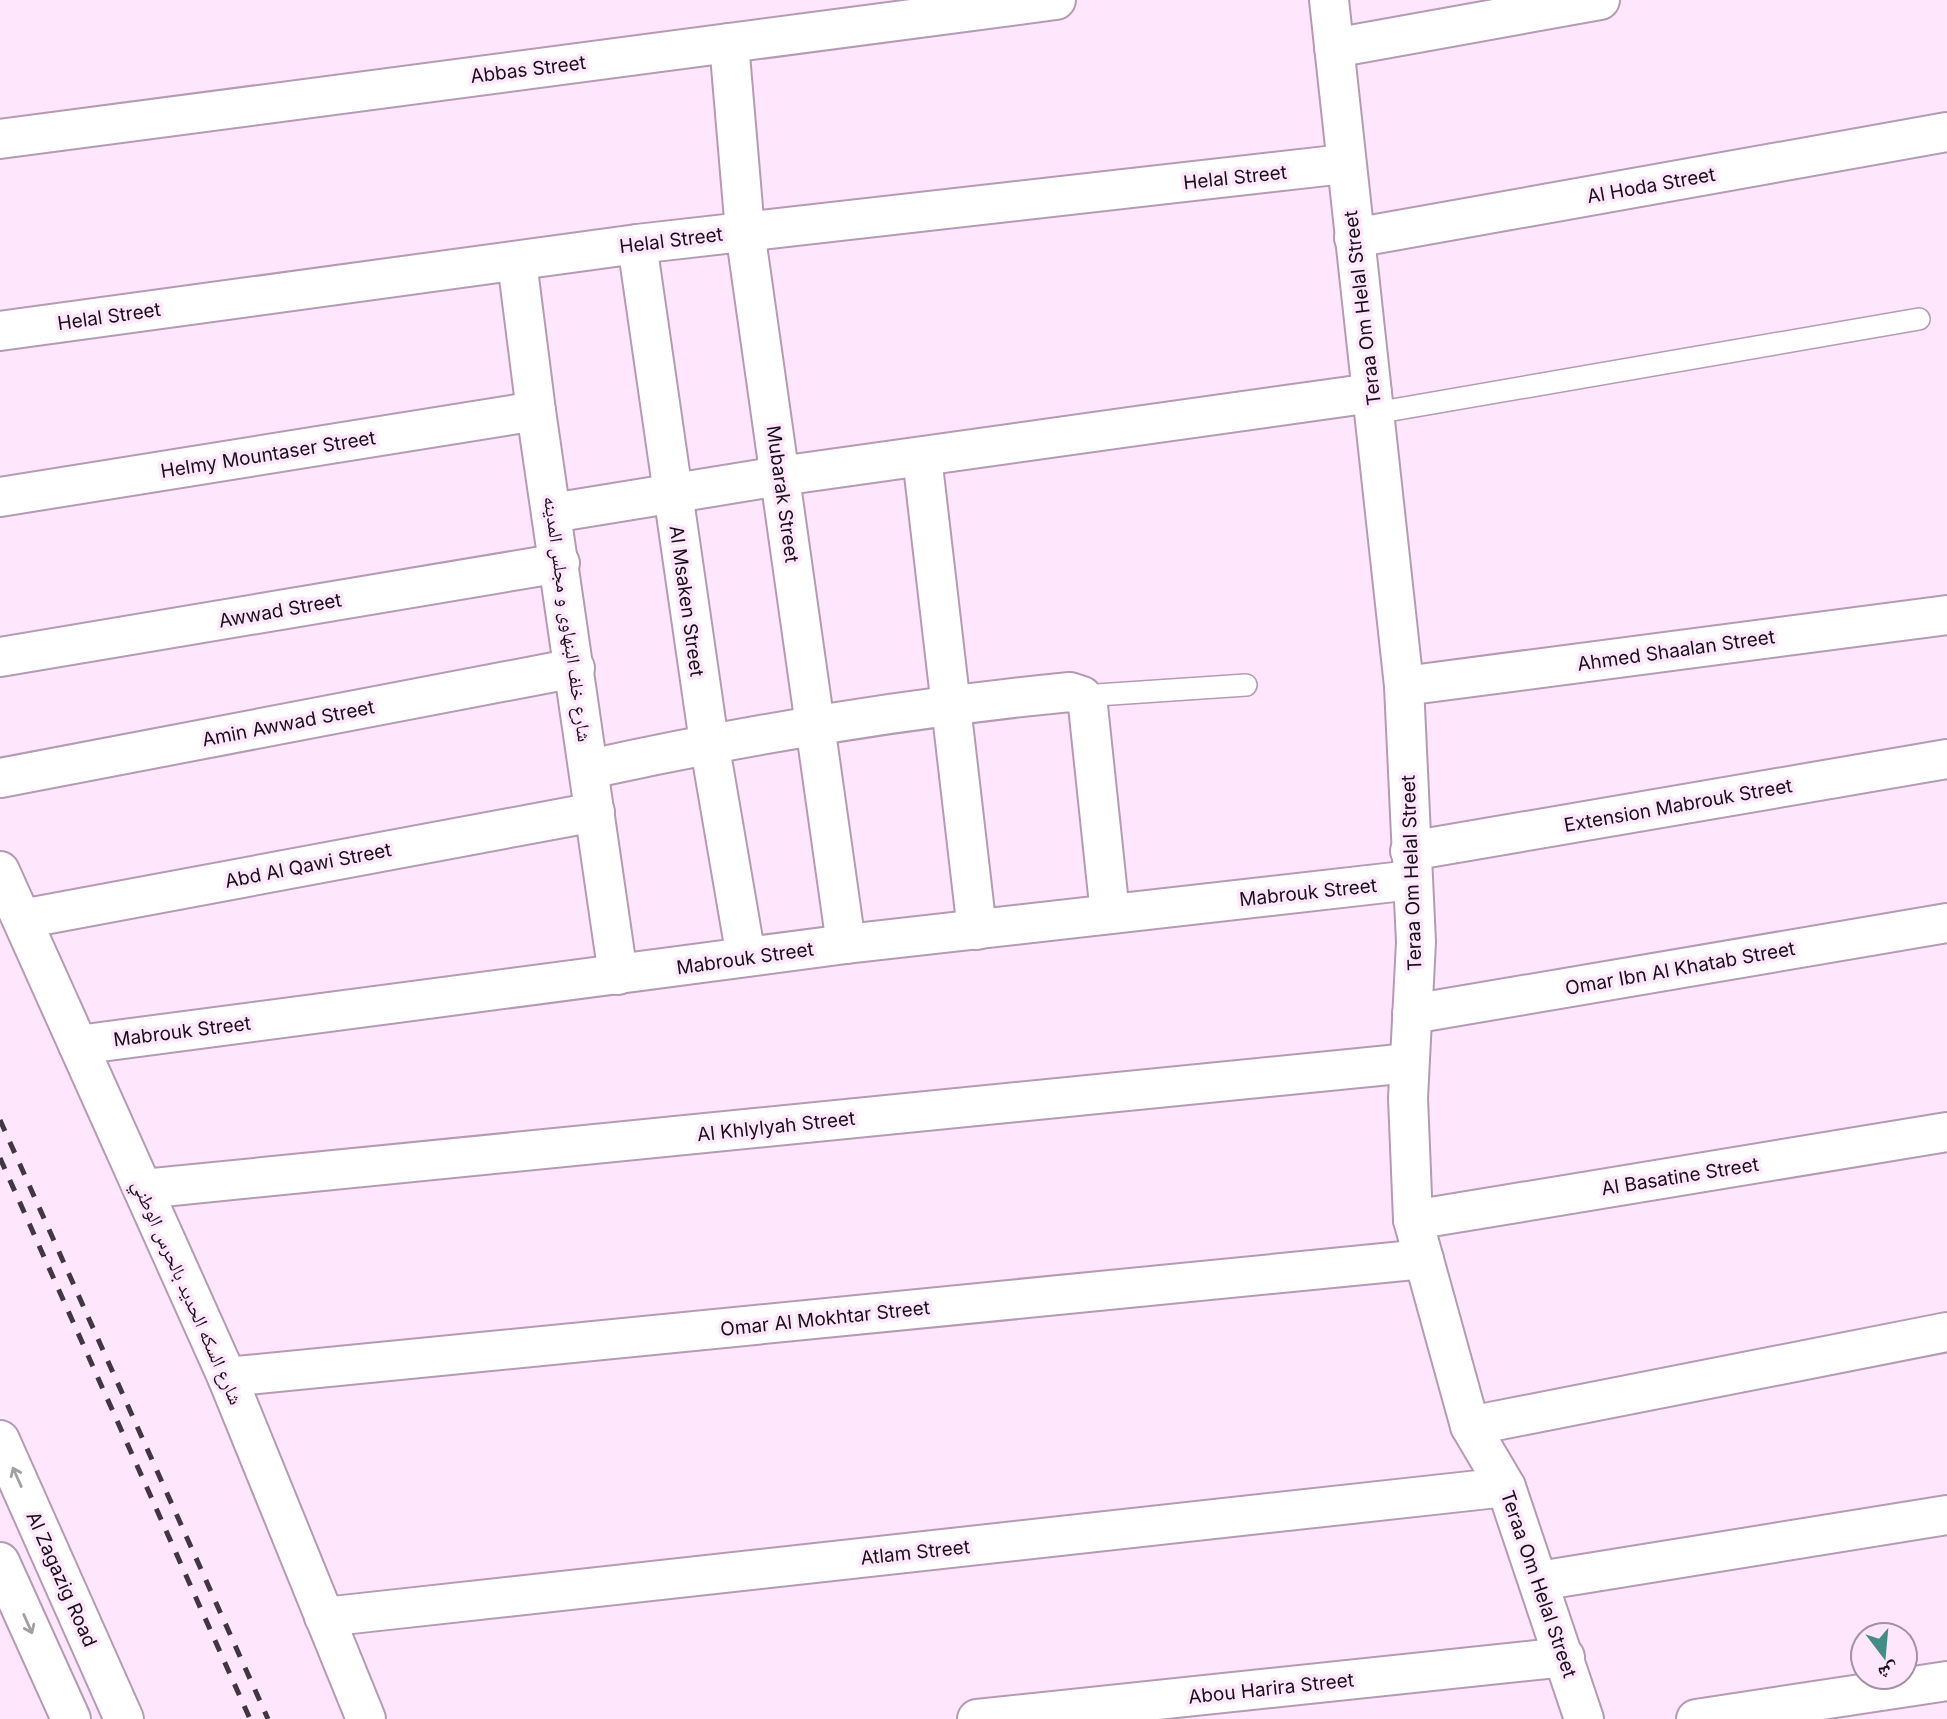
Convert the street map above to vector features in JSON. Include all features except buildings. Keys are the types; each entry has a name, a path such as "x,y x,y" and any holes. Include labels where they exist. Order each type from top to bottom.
{"street":[{"name":"Abbas Street","path":"0,139 1056,0"},
{"name":"Teraa Om Helal Street","path":"1329,0 1344,164 1404,686 1416,942 1409,1062 1408,1139 1413,1220 1470,1426 1506,1487 1584,1719"},
{"path":"1334,48 1600,0"},
{"name":"Mubarak Street","path":"729,43 745,231 846,944"},
{"name":"Al Hoda Street","path":"1354,238 1947,132"},
{"name":"Helal Street","path":"0,331 637,244 1344,164"},
{"name":"Al Msaken Street","path":"637,244 709,743 747,957"},
{"name":"شارع خلف البنهاوى و مجلس المدينه","path":"517,262 618,975"},
{"path":"552,513 780,476 1373,403"},
{"name":"Helmy Mountaser Street","path":"0,497 536,411"},
{"path":"922,457 978,930"},
{"name":"Awwad Street","path":"0,657 560,563"},
{"name":"Ahmed Shaalan Street","path":"1404,686 1947,615"},
{"name":"Amin Awwad Street","path":"0,778 575,668"},
{"path":"590,769 816,723 950,704 1070,692 1082,696 1091,722 1110,914"},
{"name":"Extension Mabrouk Street","path":"1411,866 1947,759"},
{"name":"Abd Al Qawi Street","path":"22,919 595,812"},
{"name":"Mabrouk Street","path":"78,1045 846,944 1110,914 1411,866"},
{"name":"شارع السكه الحديد بالحرس الوطني","path":"0,871 226,1377 366,1719"},
{"name":"Omar Ibn Al Khatab Street","path":"1412,1014 1947,923"},
{"name":"Al Khlylyah Street","path":"143,1189 1409,1062"},
{"name":"Al Basatine Street","path":"1413,1220 1947,1132"},
{"name":"Omar Al Mokhtar Street","path":"226,1377 1424,1259"},
{"path":"1470,1426 1947,1332"},
{"name":"Al Zagazig Road","path":"0,1440 124,1719"},
{"name":"Atlam Street","path":"324,1617 1506,1487"},
{"path":"1539,1581 1947,1514"},
{"path":"1,1564 71,1719"},
{"name":"Abou Harira Street","path":"977,1719 1565,1657"},
{"path":"1696,1719 1947,1681"}],"lane":[{"path":"1373,403 1919,320"},
{"path":"1082,696 1246,685"}],"railway":[{"path":"0,1120 268,1719"},
{"path":"0,1158 250,1719"}]}
